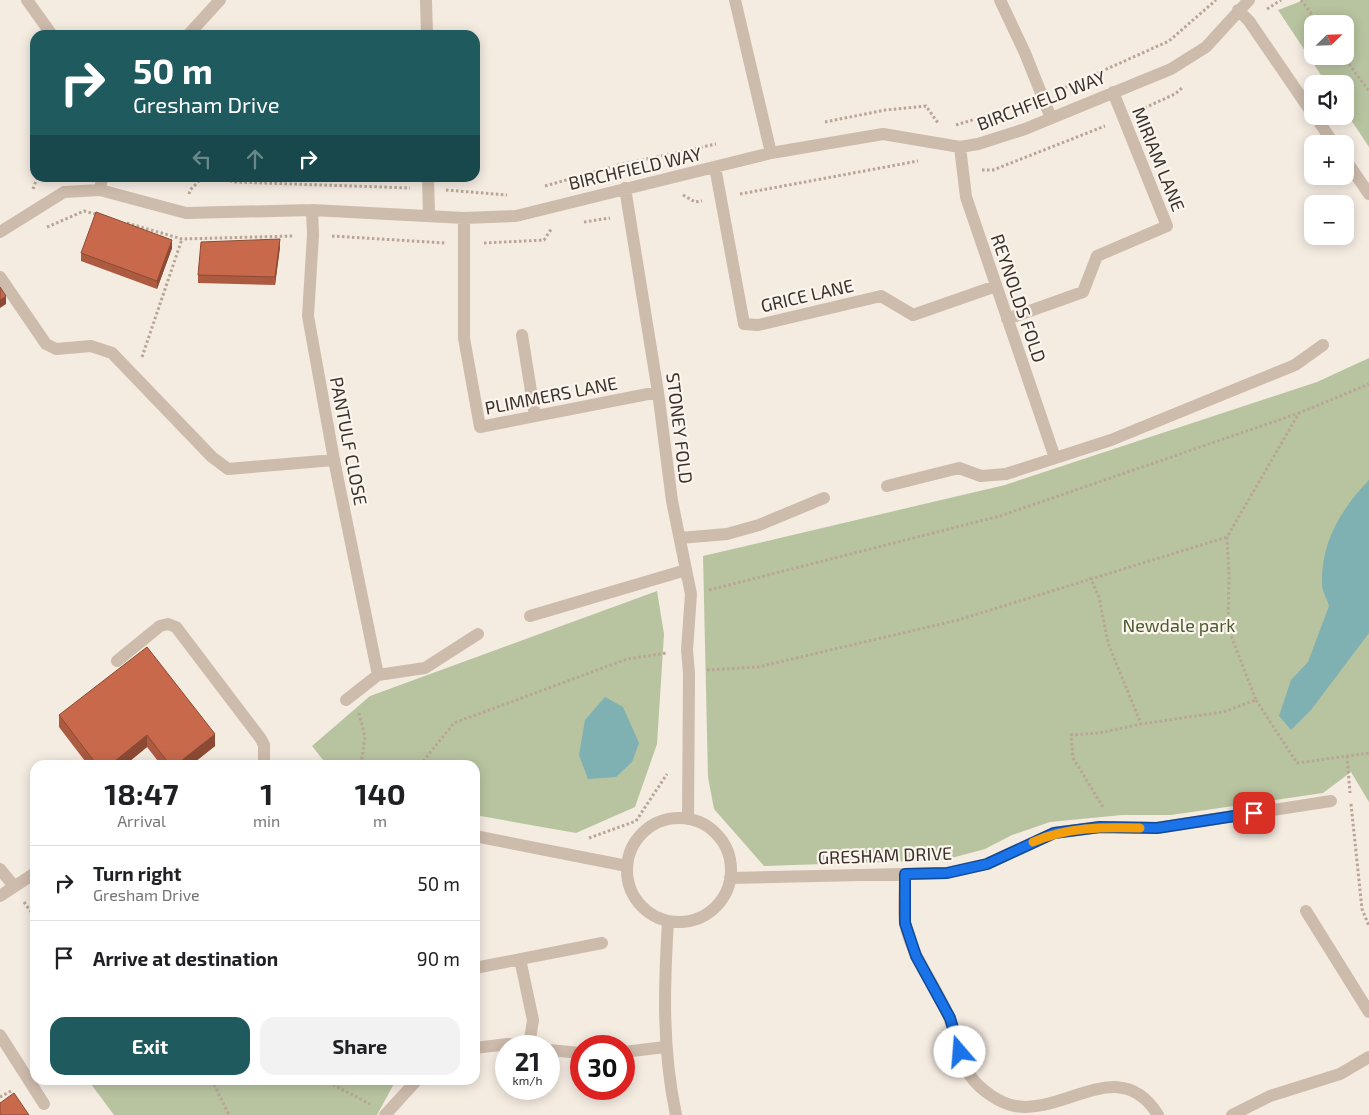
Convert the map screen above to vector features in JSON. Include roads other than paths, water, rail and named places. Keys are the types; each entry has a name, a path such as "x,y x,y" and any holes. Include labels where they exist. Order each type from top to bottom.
{"street":[{"path":"27,0 48,30"},
{"path":"193,30 220,0"},
{"path":"426,0 427,30"},
{"path":"735,0 771,153"},
{"path":"1000,0 1025,54 1051,118"},
{"name":"BIRCHFIELD WAY","path":"0,232 64,192 101,184 186,213 312,210 464,218 516,216 771,153 883,134 960,147 978,144 1025,129 1178,65 1206,47 1249,0"},
{"path":"1238,10 1249,21 1304,101"},
{"name":"MIRIAM LANE","path":"1007,319 1083,292 1097,256 1167,226 1113,92"},
{"name":"REYNOLDS FOLD","path":"960,147 966,198 1055,458"},
{"name":"GRICE LANE","path":"715,167 744,324 758,325 881,296 913,315 996,286"},
{"path":"1354,172 1369,194"},
{"path":"428,183 429,215"},
{"name":"STONEY FOLD","path":"625,188 658,392 672,502 691,594 687,650 689,673 688,819"},
{"name":"PANTULF CLOSE","path":"312,210 313,235 308,316 334,460 378,675"},
{"name":"PLIMMERS LANE","path":"464,218 464,338 480,427 658,392"},
{"path":"0,277 46,344 56,349 91,346 112,353 212,457 228,469 334,460"},
{"path":"522,335 535,416"},
{"path":"887,486 959,468 981,476 1006,474 1111,440 1295,364 1323,345"},
{"path":"680,538 735,532 759,525 824,498"},
{"path":"530,616 686,570 691,594"},
{"path":"117,661 160,626 168,624 176,627 261,739 264,745 264,760"},
{"path":"350,696 378,675 425,668 478,634"},
{"name":"GRESHAM DRIVE","path":"730,878 947,873 987,864 1054,833 1100,827 1157,828 1331,801"},
{"path":"677,817 688,819 712,830 721,840 730,858 730,878 726,891 709,912 693,920 668,921 654,916 641,906 630,889 627,866 632,846 647,828 659,821 677,817"},
{"path":"480,837 627,866"},
{"path":"0,869 13,886"},
{"path":"905,874 905,923 916,956 950,1018 970,1077 991,1096 1014,1106 1035,1106 1092,1090 1117,1086 1139,1094 1158,1115"},
{"path":"0,896 30,876"},
{"path":"1306,911 1369,1012"},
{"path":"668,921 664,985 665,1047 676,1115"},
{"path":"480,967 602,942"},
{"path":"520,959 533,1020 531,1035"},
{"path":"0,1035 30,1082"},
{"path":"480,1047 495,1046"},
{"path":"635,1051 665,1047"},
{"path":"1232,1115 1270,1096 1340,1074 1369,1057"},
{"path":"32,1085 44,1104"},
{"path":"386,1114 412,1085"}],"water":[{"path":"1369,480 1369,633 1311,710 1291,730 1279,716 1291,680 1308,662 1329,606 1322,584 1325,554 1329,540 1350,503"},
{"path":"605,697 623,707 639,743 632,762 616,777 588,779 579,755 585,720"}],"park label":[{"name":"Newdale park","path":"1179,625"}]}
